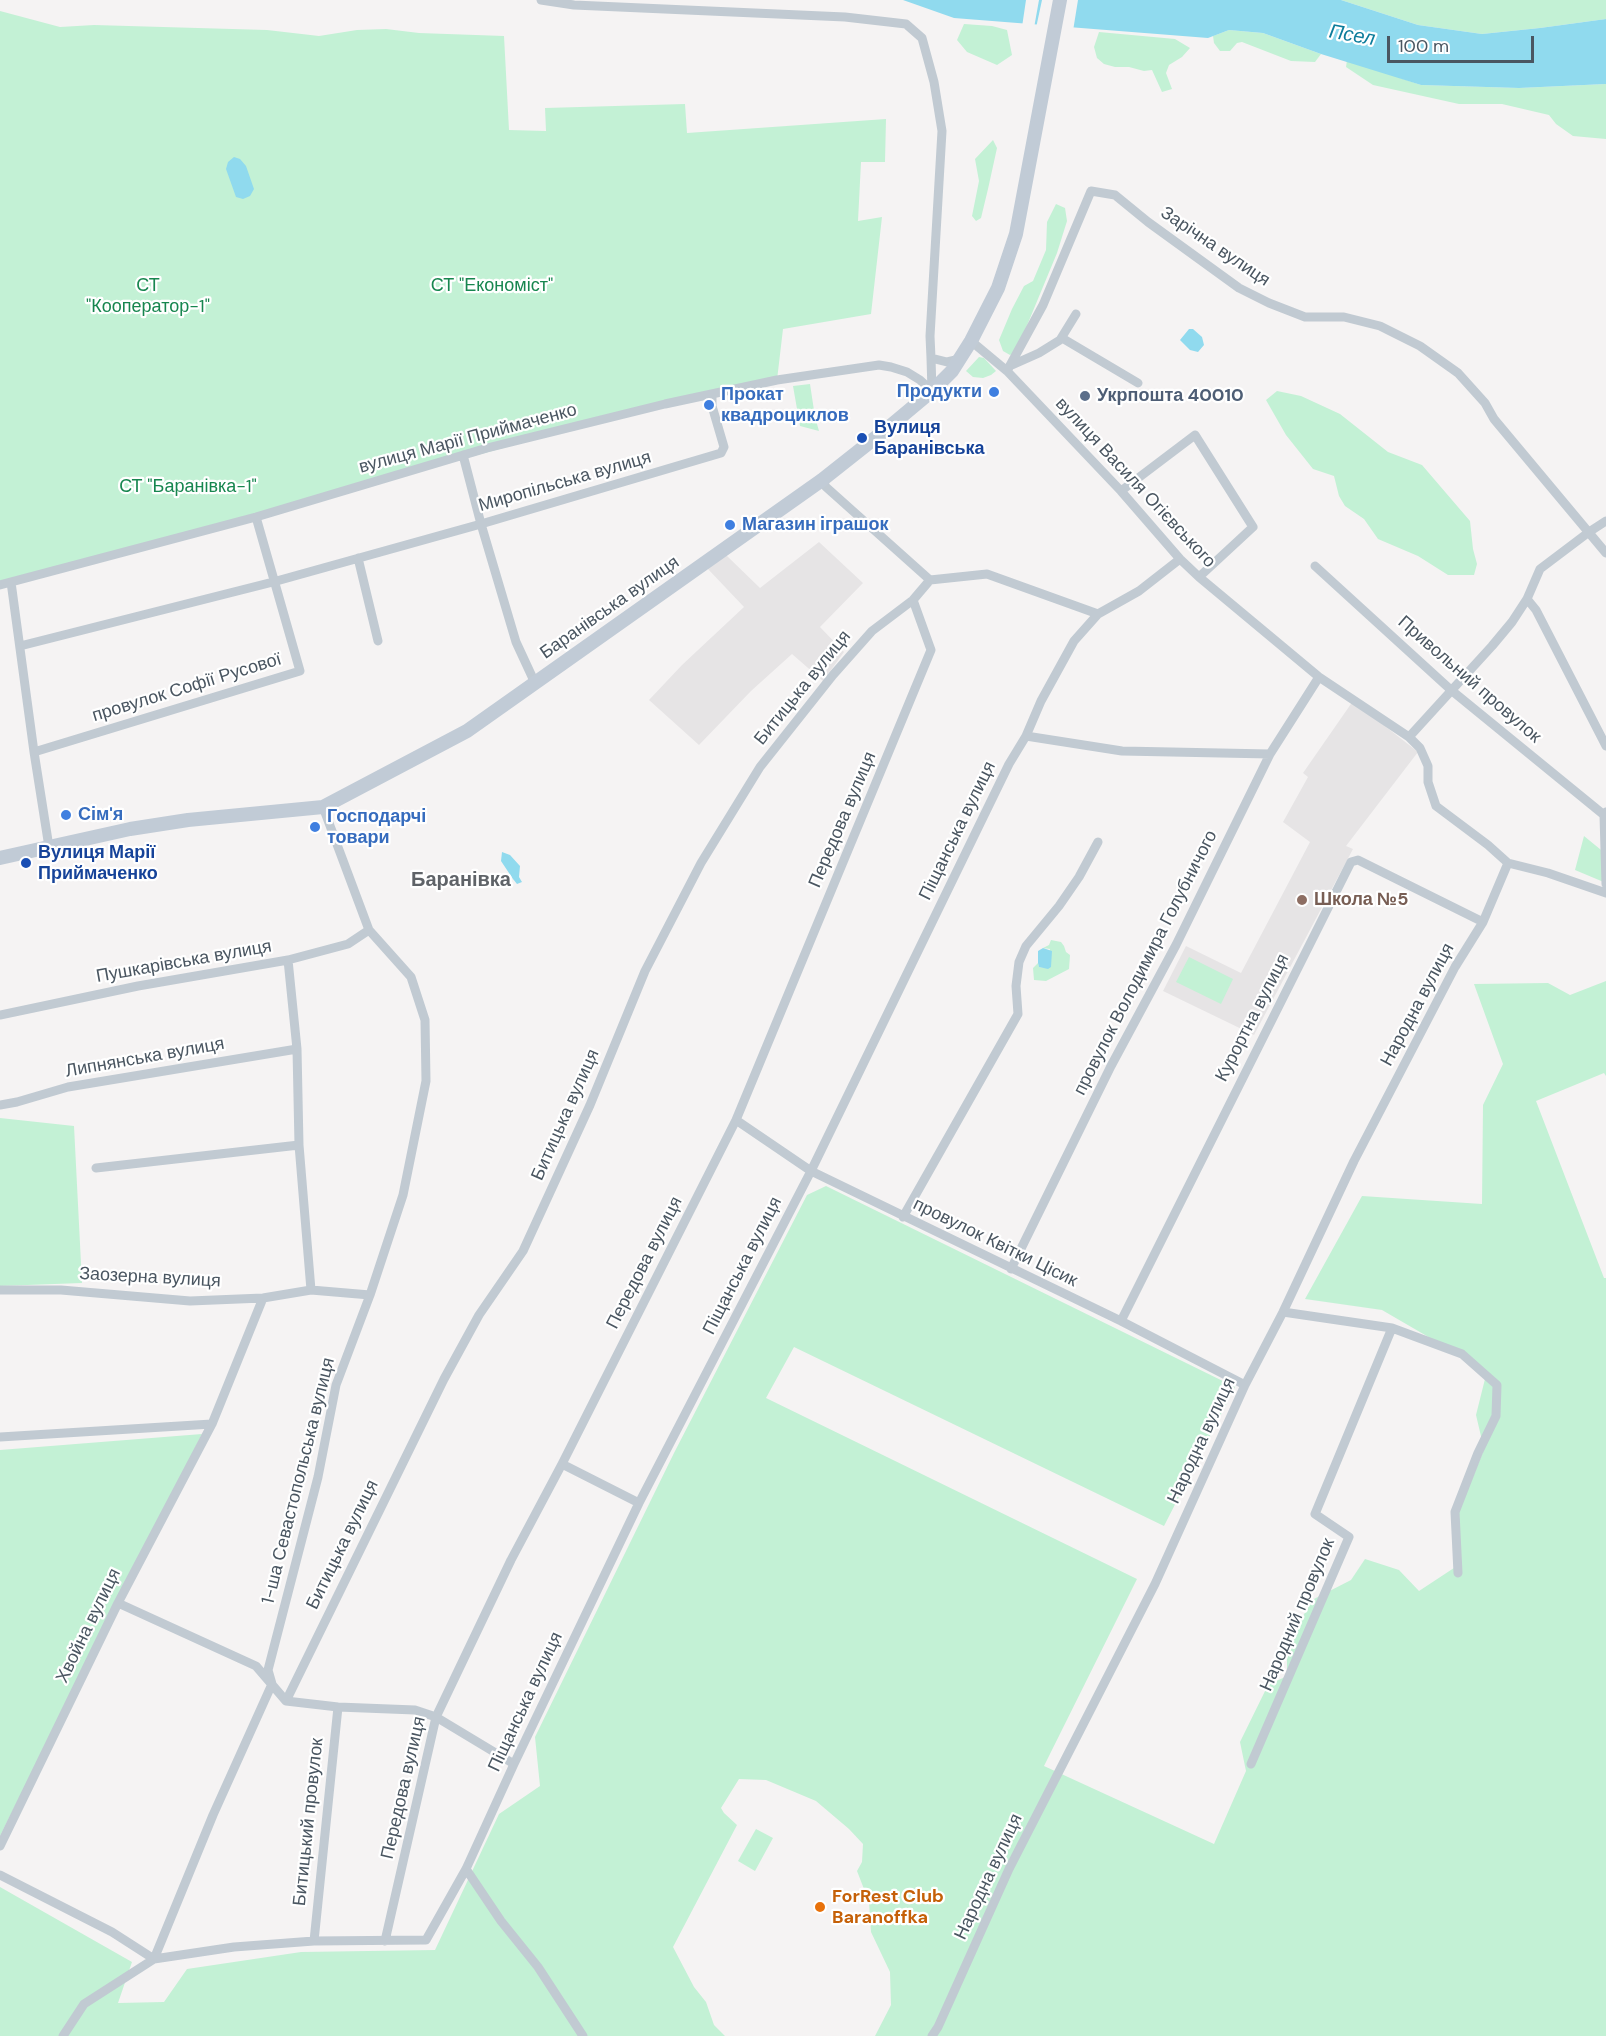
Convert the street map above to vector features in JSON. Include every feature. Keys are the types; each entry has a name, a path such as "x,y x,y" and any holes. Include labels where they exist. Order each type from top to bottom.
{"main road":[{"name":"Баранівська вулиця","path":"0,858 130,829 188,820 323,807 467,731 822,480 932,391 952,371 971,341 998,288 1016,234 1060,0"}],"street":[{"path":"542,0 574,5 844,17 906,24 922,38 934,82 942,131 930,336 932,391"},
{"name":"Зарічна вулиця","path":"1010,368 1043,305 1091,191 1115,195 1148,222 1239,288 1305,317 1344,317 1380,326 1420,346 1458,373 1485,403 1494,419 1606,553"},
{"path":"1010,368 1062,338 1076,314"},
{"path":"1062,338 1138,383"},
{"name":"вулиця Василя Огієвського","path":"971,341 1010,368 1180,559 1199,577 1319,676 1409,737 1420,748 1428,766 1428,782 1436,806 1508,863 1548,873 1606,893"},
{"path":"931,358 948,362 960,359"},
{"name":"вулиця Марії Приймаченко","path":"0,585 256,517 463,454 665,404 777,380 879,365 907,372 932,391"},
{"name":"Миропільська вулиця","path":"20,646 273,582 481,524 721,453 724,447 712,406 712,395"},
{"path":"1121,492 1195,435 1253,527 1199,577"},
{"path":"463,454 516,642 535,683"},
{"path":"822,480 826,487 930,580 987,574 1098,614"},
{"name":"провулок Софії Русової","path":"34,752 300,671 256,517"},
{"path":"1409,737 1512,622 1527,599 1540,570 1606,521"},
{"path":"358,558 378,640"},
{"name":"Піщанська вулиця","path":"385,1941 426,1940 466,1869 639,1503 811,1171 1009,764 1026,736 1041,701 1074,641 1098,614 1139,591 1180,559"},
{"name":"Привольний провулок","path":"1315,566 1451,690 1605,814"},
{"name":"Битицька вулиця","path":"286,1701 444,1379 479,1315 523,1251 590,1105 645,971 701,863 760,767 833,675 872,632 913,600 930,580"},
{"path":"11,582 49,847"},
{"path":"1527,599 1536,610 1606,746"},
{"name":"Передова вулиця","path":"385,1941 435,1717 511,1560 736,1120 931,650 913,600"},
{"name":"провулок Володимира Голубничого","path":"1011,1269 1111,1066 1176,945 1270,754 1319,676"},
{"path":"1026,736 1122,751 1270,754"},
{"name":"1-ша Севастопольська вулиця","path":"154,1959 213,1815 272,1684 268,1670 318,1477 336,1384 370,1295 403,1195 426,1080 425,1020 411,977 369,930 323,807"},
{"path":"1605,814 1606,884"},
{"path":"903,1217 1018,1014 1016,986 1019,962 1026,946 1066,896 1098,842"},
{"name":"Курортна вулиця","path":"1121,1321 1351,862 1358,860 1483,921"},
{"name":"Народна вулиця","path":"932,2036 1009,1869 1155,1584 1245,1385 1283,1312 1354,1161 1455,968 1483,921 1508,863"},
{"name":"Пушкарівська вулиця","path":"0,1015 138,986 288,960 348,944 369,930"},
{"path":"288,960 297,1049 299,1145 311,1290"},
{"name":"Липнянська вулиця","path":"0,1105 68,1087 297,1049"},
{"name":"провулок Квітки Цісик","path":"736,1120 811,1171 1121,1321 1245,1385"},
{"path":"96,1168 299,1145"},
{"name":"Заозерна вулиця","path":"0,1290 61,1290 190,1301 263,1298 311,1290 370,1295"},
{"name":"Хвойна вулиця","path":"0,1846 118,1604 212,1424 263,1298"},
{"path":"1283,1312 1392,1328 1462,1354 1497,1385 1496,1416 1478,1453 1455,1512 1458,1573"},
{"name":"Народний провулок","path":"1251,1764 1349,1537 1315,1514 1392,1328"},
{"path":"0,1437 212,1424"},
{"path":"562,1464 639,1503"},
{"path":"118,1604 256,1666 286,1701 338,1707 415,1710 435,1717 514,1764"},
{"name":"Битицький провулок","path":"314,1941 338,1707"},
{"path":"466,1869 501,1921 538,1967 583,2036"},
{"path":"0,1875 112,1932 154,1959"},
{"path":"63,2036 84,2004 154,1959 234,1947 314,1941 385,1941"}],"shaded area":[{"path":"819,542 863,583 820,627 844,652 823,681 792,654 751,691 699,745 649,700 682,665 744,607 707,568 726,555 760,588"},
{"name":"Школа №5","path":"1353,701 1418,752 1346,846 1353,849 1254,1035 1163,991 1186,946 1241,973 1310,842 1283,822 1308,777 1303,773"}],"green space":[{"path":"1341,0 1606,0 1606,19 1482,34 1418,25"},
{"path":"0,11 60,27 94,25 267,30 319,36 357,30 386,29 419,33 504,36 509,130 546,131 545,108 685,104 687,133 886,119 885,162 861,162 858,221 882,217 871,314 783,329 777,380 665,404 0,585"},
{"path":"964,24 992,26 1007,30 1012,55 997,65 967,52 957,40"},
{"path":"1229,30 1263,33 1321,54 1315,62 1291,61 1242,42 1237,43 1230,51 1220,51 1214,43 1213,36"},
{"path":"1099,32 1175,39 1190,48 1182,57 1169,65 1166,73 1172,89 1162,92 1152,70 1144,71 1104,64 1097,58 1094,47"},
{"path":"1347,60 1421,85 1519,88 1606,84 1606,139 1573,136 1556,124 1549,115 1502,104 1459,104 1373,85 1346,67"},
{"path":"993,140 997,148 981,218 976,221 972,216 979,181 975,159"},
{"path":"1056,204 1065,208 1067,221 1057,253 1028,323 1014,353 1010,355 1003,351 999,340 1024,286 1033,281 1046,250 1047,222"},
{"path":"979,357 984,358 996,371 983,378 973,377 966,371"},
{"path":"810,384 819,431 800,426 793,386"},
{"path":"1277,391 1301,396 1340,414 1388,452 1422,465 1470,521 1477,564 1474,575 1448,575 1418,556 1378,539 1364,519 1345,506 1339,496 1334,476 1313,469 1286,435 1266,400"},
{"path":"1584,836 1606,854 1606,883 1575,870"},
{"path":"1051,940 1061,942 1070,955 1069,969 1046,981 1034,980 1033,968 1038,963 1039,967 1046,968 1050,949 1043,948 1049,945"},
{"path":"1189,957 1233,979 1221,1004 1176,982"},
{"path":"1606,981 1606,1076 1604,1073 1536,1101 1604,1278 1606,1278 1606,2036 875,2036 891,2005 890,1972 871,1932 869,1902 857,1871 862,1862 863,1844 816,1801 766,1780 739,1779 721,1808 737,1825 673,1947 694,1987 706,2002 714,2025 725,2036 0,2036 0,1887 132,1962 118,2003 164,2002 187,1969 301,1952 435,1950 499,1814 540,1786 535,1737 674,1453 807,1195 826,1186 1235,1387 1164,1526 794,1347 766,1398 1137,1579 1044,1766 1214,1844 1246,1771 1240,1742 1268,1685 1287,1676 1287,1645 1312,1600 1351,1580 1365,1559 1399,1570 1419,1591 1460,1564 1459,1512 1484,1449 1476,1415 1487,1371 1382,1310 1305,1299 1362,1196 1482,1204 1483,1105 1503,1064 1474,984 1548,983 1570,995"},
{"path":"0,1118 74,1126 82,1283 0,1286"},
{"path":"202,1434 0,1836 0,1450"},
{"path":"756,1829 773,1838 755,1871 738,1861"}],"water":[{"name":"Псел","path":"903,0 1341,0 1418,25 1482,34 1606,19 1606,84 1519,88 1421,85 1321,54 1263,33 1229,30 1208,38 954,18"},
{"path":"234,157 240,159 246,166 254,189 250,196 243,199 236,197 226,169 228,162"},
{"path":"1189,329 1193,329 1202,337 1204,345 1198,352 1190,350 1180,340"},
{"path":"502,852 510,855 520,866 519,877 522,882 517,884 501,861"},
{"path":"1043,948 1052,951 1051,967 1048,969 1039,967 1038,963 1038,951"}],"pier":[{"path":"1026,0 1039,0 1034,28 1022,27"},
{"path":"1042,0 1078,0 1073,31 1036,28"}],"place":[{"name":"Продукти","path":"994,392"},
{"name":"Укрпошта 40010","path":"1085,396"},
{"name":"Прокат квадроциклов","path":"709,405"},
{"name":"Вулиця Баранівська","path":"862,438"},
{"name":"Магазин іграшок","path":"730,525"},
{"name":"Сім'я","path":"66,815"},
{"name":"Господарчі товари","path":"315,827"},
{"name":"Вулиця Марії Приймаченко","path":"26,863"},
{"name":"Школа №5","path":"1302,900"},
{"name":"ForRest Club Baranoffka","path":"820,1907"}],"district":[{"name":"Баранівка","path":"461,881"}],"park label":[{"name":"СТ \"Економіст\"","path":"492,286"},
{"name":"СТ \"Кооператор-1\"","path":"148,296"},
{"name":"СТ \"Баранівка-1\"","path":"188,487"}]}
